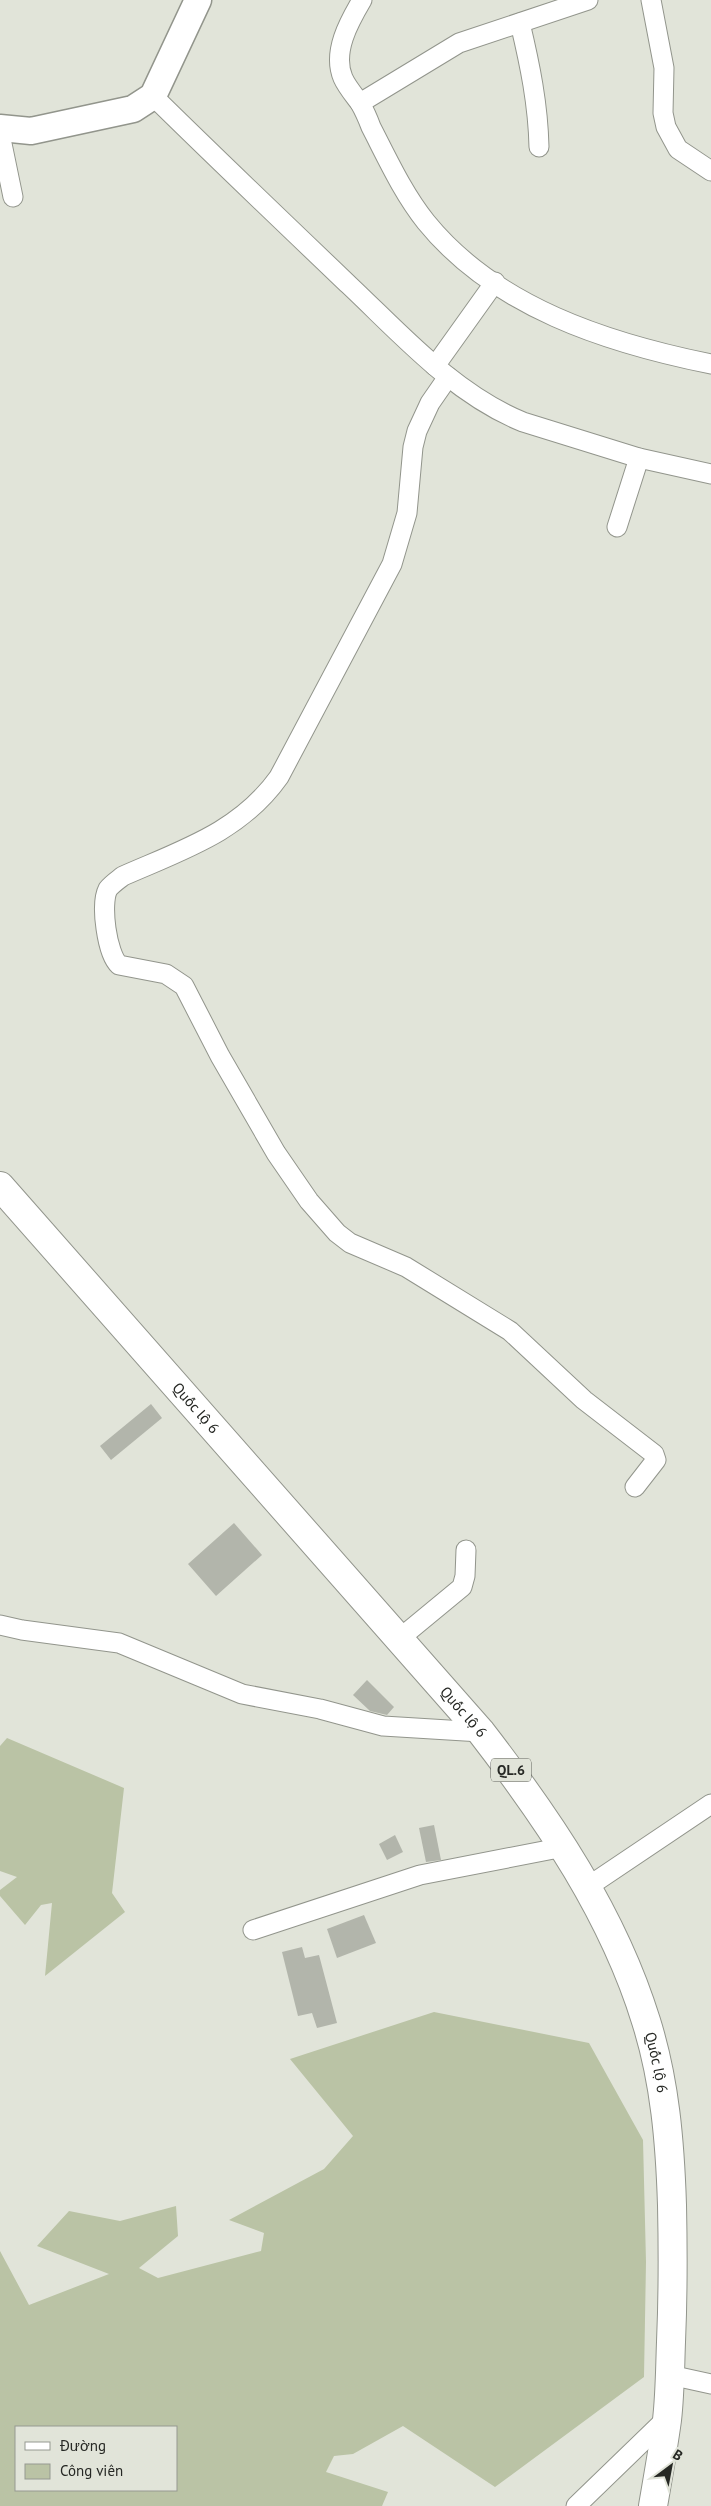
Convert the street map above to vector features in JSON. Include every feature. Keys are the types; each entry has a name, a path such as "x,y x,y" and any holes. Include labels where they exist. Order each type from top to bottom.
{"highway":[{"name":"Quốc lộ 6","path":"0,1186 481,1732 529,1794 564,1847 618,1948 646,2022 662,2087 670,2140 674,2260 670,2375 667,2418 653,2506"}],"street":[{"path":"0,128 30,131 133,110 153,96 198,0"},
{"path":"362,0 346,32 339,55 343,78 360,104 399,182 421,215 460,256 495,282 546,312 603,337 649,351 711,364"},
{"path":"360,104 449,48 588,0"},
{"path":"651,0 664,68 663,113 666,127 678,149 711,171"},
{"path":"520,24 533,78 538,111 539,147"},
{"path":"153,96 441,371 506,415 639,458 711,474"},
{"path":"0,134 13,197"},
{"path":"495,282 441,371 430,403 417,431 413,447 407,513 392,564 279,777 262,800 236,822 206,839 124,876 115,882 109,889 104,907 111,955 119,965 166,974 184,986 220,1056 276,1153 309,1201 337,1233 350,1243 406,1267 510,1331 584,1400 654,1454 656,1460 635,1487"},
{"path":"617,527 639,458"},
{"path":"400,1640 462,1587 465,1576 466,1550"},
{"path":"0,1625 22,1630 119,1643 242,1694 320,1709 383,1726 481,1732"},
{"path":"586,1888 711,1804"},
{"path":"253,1930 420,1875 564,1847"},
{"path":"670,2375 711,2384"},
{"path":"576,2506 667,2418"}],"green space":[{"path":"7,1738 124,1788 112,1893 125,1912 45,1976 52,1903 41,1905 25,1925 0,1896 0,1890 17,1877 0,1871 0,1746"},
{"path":"434,2012 589,2043 643,2140 646,2262 644,2377 495,2487 403,2426 353,2454 334,2456 326,2472 388,2492 382,2506 0,2506 0,2251 29,2305 109,2274 37,2246 69,2211 120,2221 176,2206 178,2236 139,2268 158,2278 261,2251 264,2233 229,2220 324,2169 353,2136 290,2059"}],"building":[{"path":"151,1404 162,1418 111,1460 100,1446"},
{"path":"234,1523 262,1555 216,1596 188,1564"},
{"path":"367,1680 394,1707 387,1715 370,1711 353,1695"},
{"path":"434,1825 441,1860 426,1862 419,1828"},
{"path":"395,1835 403,1852 387,1860 379,1844"},
{"path":"364,1915 376,1943 337,1958 327,1929"},
{"path":"302,1947 305,1958 319,1955 337,2023 317,2028 312,2013 298,2016 282,1952"}]}
